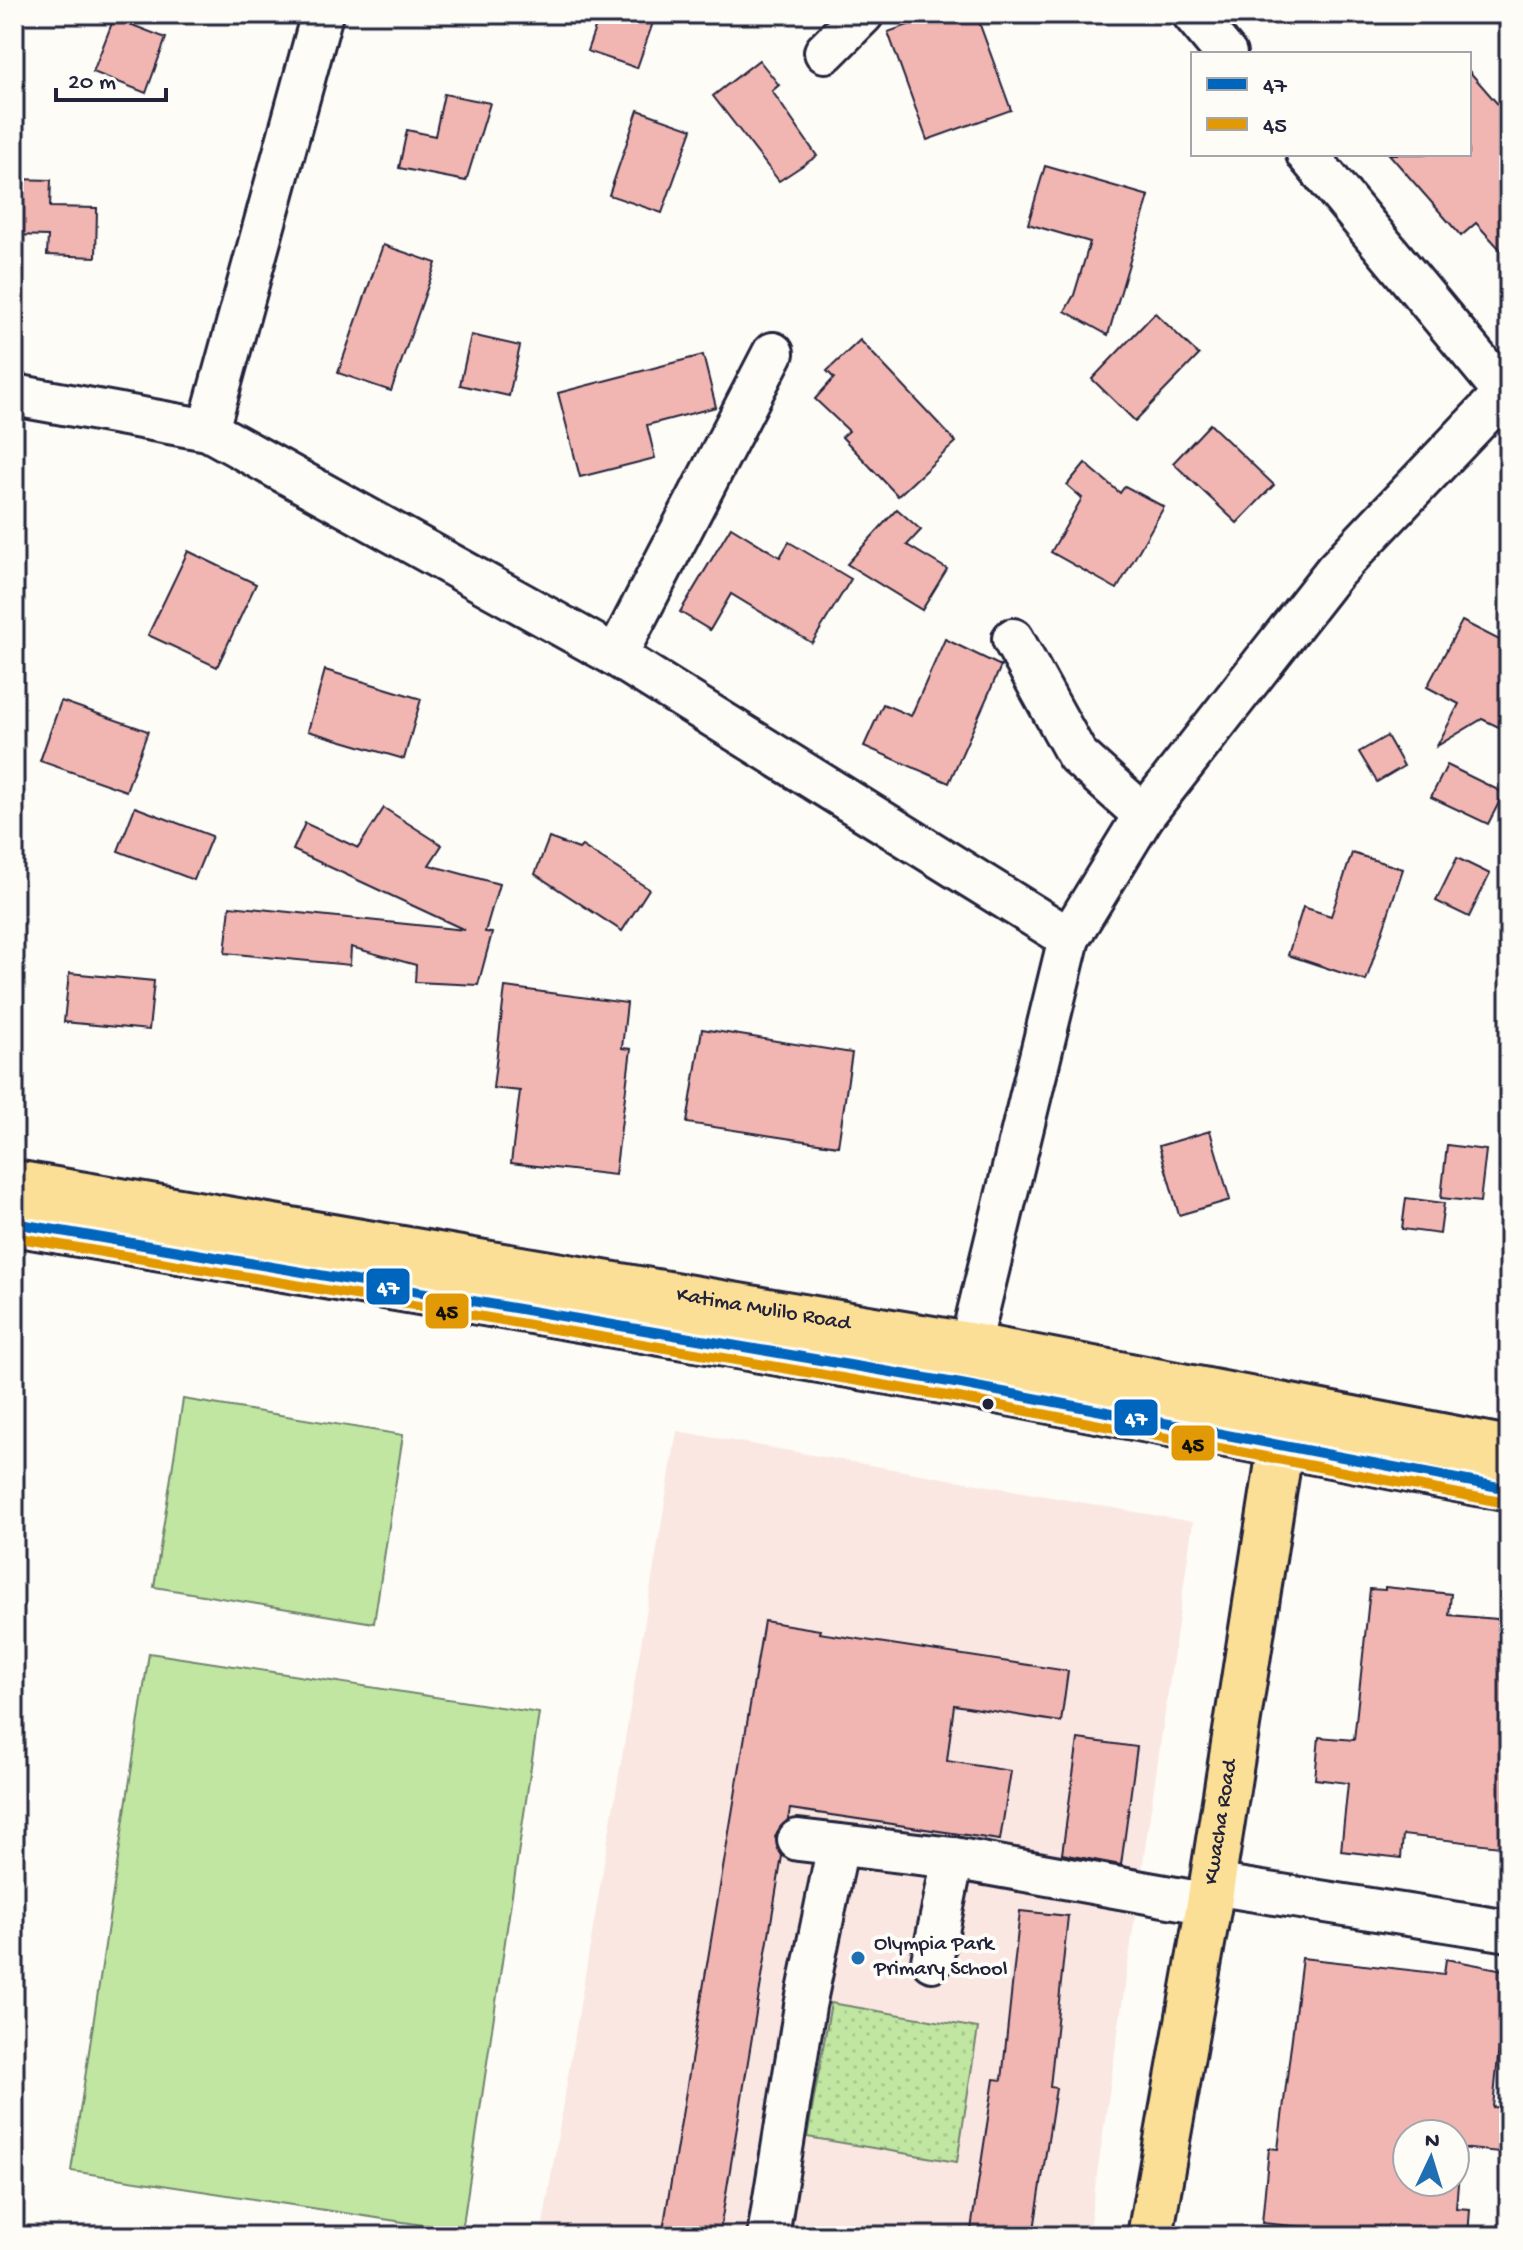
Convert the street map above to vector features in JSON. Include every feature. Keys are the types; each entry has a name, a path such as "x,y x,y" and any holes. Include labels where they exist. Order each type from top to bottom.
{"main road":[{"name":"Katima Mulilo Road","path":"14,1183 1284,1427 1509,1489"},
{"name":"Katima Mulilo Road","path":"14,1223 965,1365"},
{"name":"Katima Mulilo Road","path":"1284,1427 1509,1449"},
{"name":"Kwacha Road","path":"1150,2236 1210,1894 1284,1427"}],"street":[{"path":"208,430 322,14"},
{"path":"825,52 863,14"},
{"path":"1193,14 1224,52"},
{"path":"965,1365 1069,938 1144,815 1335,571 1507,393 1309,156"},
{"path":"616,656 773,353"},
{"path":"14,395 208,430 616,656 1069,938"},
{"path":"1013,639 1077,755 1144,815"},
{"path":"798,1840 1509,1931"},
{"path":"768,2236 805,2006 838,1845"},
{"path":"932,1961 953,1858"}],"shaded area":[{"name":"Olympia Park Primary School","path":"677,1431 1193,1522 1088,2236 541,2236"}],"green space":[{"path":"183,1399 403,1435 374,1623 154,1587"},
{"path":"149,1653 539,1713 462,2231 71,2171"},
{"path":"831,2003 978,2028 957,2162 807,2137"}],"building":[{"path":"600,14 656,14 637,68 587,51"},
{"path":"939,14 976,14 1011,110 927,140 888,32"},
{"path":"114,18 166,38 146,93 93,72"},
{"path":"759,60 779,85 772,91 817,156 779,181 713,96"},
{"path":"1471,73 1509,117 1509,259 1476,223 1461,236 1391,156 1471,156"},
{"path":"444,94 490,103 466,181 399,168 407,130 435,136"},
{"path":"638,110 692,129 662,213 609,195"},
{"path":"1045,166 1149,196 1108,335 1065,311 1074,295 1090,242 1028,224"},
{"path":"14,179 51,180 50,207 97,208 96,257 47,255 48,236 14,235"},
{"path":"383,245 436,263 391,391 338,373"},
{"path":"1155,313 1199,355 1135,421 1092,379"},
{"path":"471,335 520,346 509,396 460,385"},
{"path":"860,340 956,442 898,496 842,437 849,431 815,399 834,378 827,371"},
{"path":"703,355 716,407 647,425 655,458 580,477 558,393"},
{"path":"1210,424 1274,485 1237,523 1173,463"},
{"path":"1085,463 1120,493 1125,486 1164,507 1117,589 1051,552 1082,498 1067,485"},
{"path":"897,509 921,530 907,545 947,569 922,610 847,564"},
{"path":"731,527 780,557 789,542 851,579 812,643 731,594 710,630 680,612"},
{"path":"188,551 256,584 217,667 148,635"},
{"path":"1462,621 1507,644 1509,640 1509,732 1482,719 1437,746 1459,704 1427,687"},
{"path":"945,639 1001,666 949,783 864,746 883,704 911,716"},
{"path":"325,670 421,699 404,759 308,731"},
{"path":"61,701 148,731 126,791 40,761"},
{"path":"1387,736 1404,766 1377,782 1359,752"},
{"path":"1447,765 1504,793 1488,824 1431,797"},
{"path":"135,807 212,836 194,880 118,851"},
{"path":"384,808 442,845 429,865 499,884 485,932 492,933 478,985 415,982 416,965 351,947 350,965 225,953 230,906 465,930 293,850 305,823 358,848"},
{"path":"549,838 579,849 582,846 649,889 622,931 535,874"},
{"path":"1352,853 1403,869 1366,981 1288,955 1303,907 1331,916"},
{"path":"1457,858 1490,874 1469,917 1436,901"},
{"path":"69,973 154,981 149,1030 64,1022"},
{"path":"505,987 627,1003 622,1048 631,1049 615,1175 511,1163 520,1091 493,1088"},
{"path":"702,1029 852,1053 838,1146 687,1123"},
{"path":"1210,1131 1230,1200 1179,1215 1159,1146"},
{"path":"1447,1145 1486,1150 1480,1202 1441,1198"},
{"path":"1406,1198 1444,1203 1440,1234 1402,1229"},
{"path":"1385,1587 1451,1594 1449,1615 1509,1620 1509,1847 1403,1835 1401,1858 1341,1851 1348,1783 1315,1779 1319,1737 1354,1740 1370,1589 1385,1590"},
{"path":"764,1621 820,1630 819,1633 1068,1671 1061,1722 954,1705 947,1761 1011,1771 1000,1840 790,1809 788,1819 775,1837 782,1856 719,2236 662,2236"},
{"path":"1078,1739 1137,1747 1121,1865 1062,1854"},
{"path":"1020,1911 1068,1916 1050,2087 1056,2088 1033,2236 970,2236 994,2079 1002,2080"},
{"path":"1302,1958 1444,1974 1446,1959 1509,1971 1509,2038 1500,2037 1493,2107 1509,2108 1509,2153 1471,2149 1471,2118 1391,2118 1391,2198 1457,2198 1456,2208 1470,2209 1468,2236 1395,2236 1262,2223 1269,2148 1278,2149"}],"transit line":[{"name":"47","path":"14,1223 961,1384 1509,1489"},
{"name":"45","path":"14,1237 959,1398 1506,1503"}],"place":[{"name":"Olympia Park Primary School","path":"858,1958"}]}
